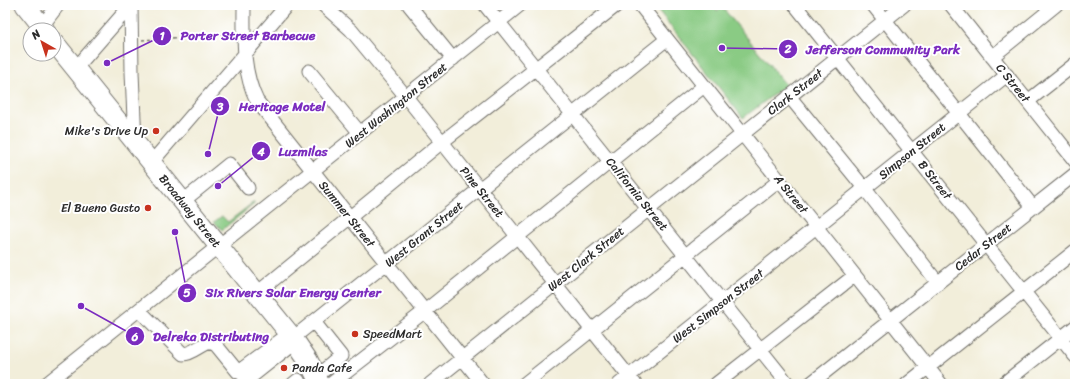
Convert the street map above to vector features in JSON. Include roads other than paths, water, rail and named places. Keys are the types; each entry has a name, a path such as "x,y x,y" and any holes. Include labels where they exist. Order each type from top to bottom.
{"highway":[{"path":"26,5 39,22"},
{"name":"Broadway Street","path":"62,51 292,338 317,382"}],"street":[{"path":"47,22 58,5"},
{"path":"76,68 131,5"},
{"path":"131,5 135,143"},
{"name":"Summer Street","path":"244,5 245,65 248,80 257,101 483,384"},
{"path":"151,163 287,5"},
{"name":"Pine Street","path":"323,5 351,30 406,96 479,190 518,236 554,284 592,330 628,381"},
{"path":"409,5 452,59"},
{"name":"California Street","path":"485,5 788,384"},
{"name":"West Washington Street","path":"46,384 520,5"},
{"path":"256,294 442,142 617,5"},
{"name":"A Street","path":"640,5 941,384"},
{"name":"B Street","path":"795,5 1075,356"},
{"path":"873,5 1033,207"},
{"name":"Clark Street","path":"742,134 904,5"},
{"name":"C Street","path":"951,5 1075,161"},
{"path":"992,57 1056,5"},
{"name":"West Grant Street","path":"292,338 667,40"},
{"path":"1028,101 1075,64"},
{"path":"309,71 360,134"},
{"name":"Simpson Street","path":"817,227 1007,75"},
{"path":"294,384 298,380 317,382 425,311 704,86"},
{"path":"789,96 866,189 938,283"},
{"name":"West Clark Street","path":"430,384 742,134"},
{"path":"182,202 229,164 248,188"},
{"name":"Cedar Street","path":"810,384 1075,174"},
{"path":"524,384 780,180"},
{"name":"West Simpson Street","path":"628,381 723,302 817,227"},
{"path":"907,384 1075,251"},
{"path":"716,384 760,348 854,276"},
{"path":"139,310 183,354 189,354 202,345 210,342 216,345 238,372 292,338"},
{"path":"314,322 341,356 317,382"},
{"path":"1010,382 1075,327"},
{"path":"242,384 292,338"}],"place":[{"name":"Jefferson Community Park","path":"722,48"},
{"name":"Porter Street Barbecue","path":"107,63"},
{"name":"Mike's Drive Up","path":"156,131"},
{"name":"Heritage Motel","path":"208,154"},
{"name":"Luzmilas","path":"218,186"},
{"name":"El Bueno Gusto","path":"148,208"},
{"name":"Six Rivers Solar Energy Center","path":"175,232"},
{"name":"Delreka Distributing","path":"81,306"},
{"name":"SpeedMart","path":"355,334"},
{"name":"Panda Cafe","path":"284,368"}]}
